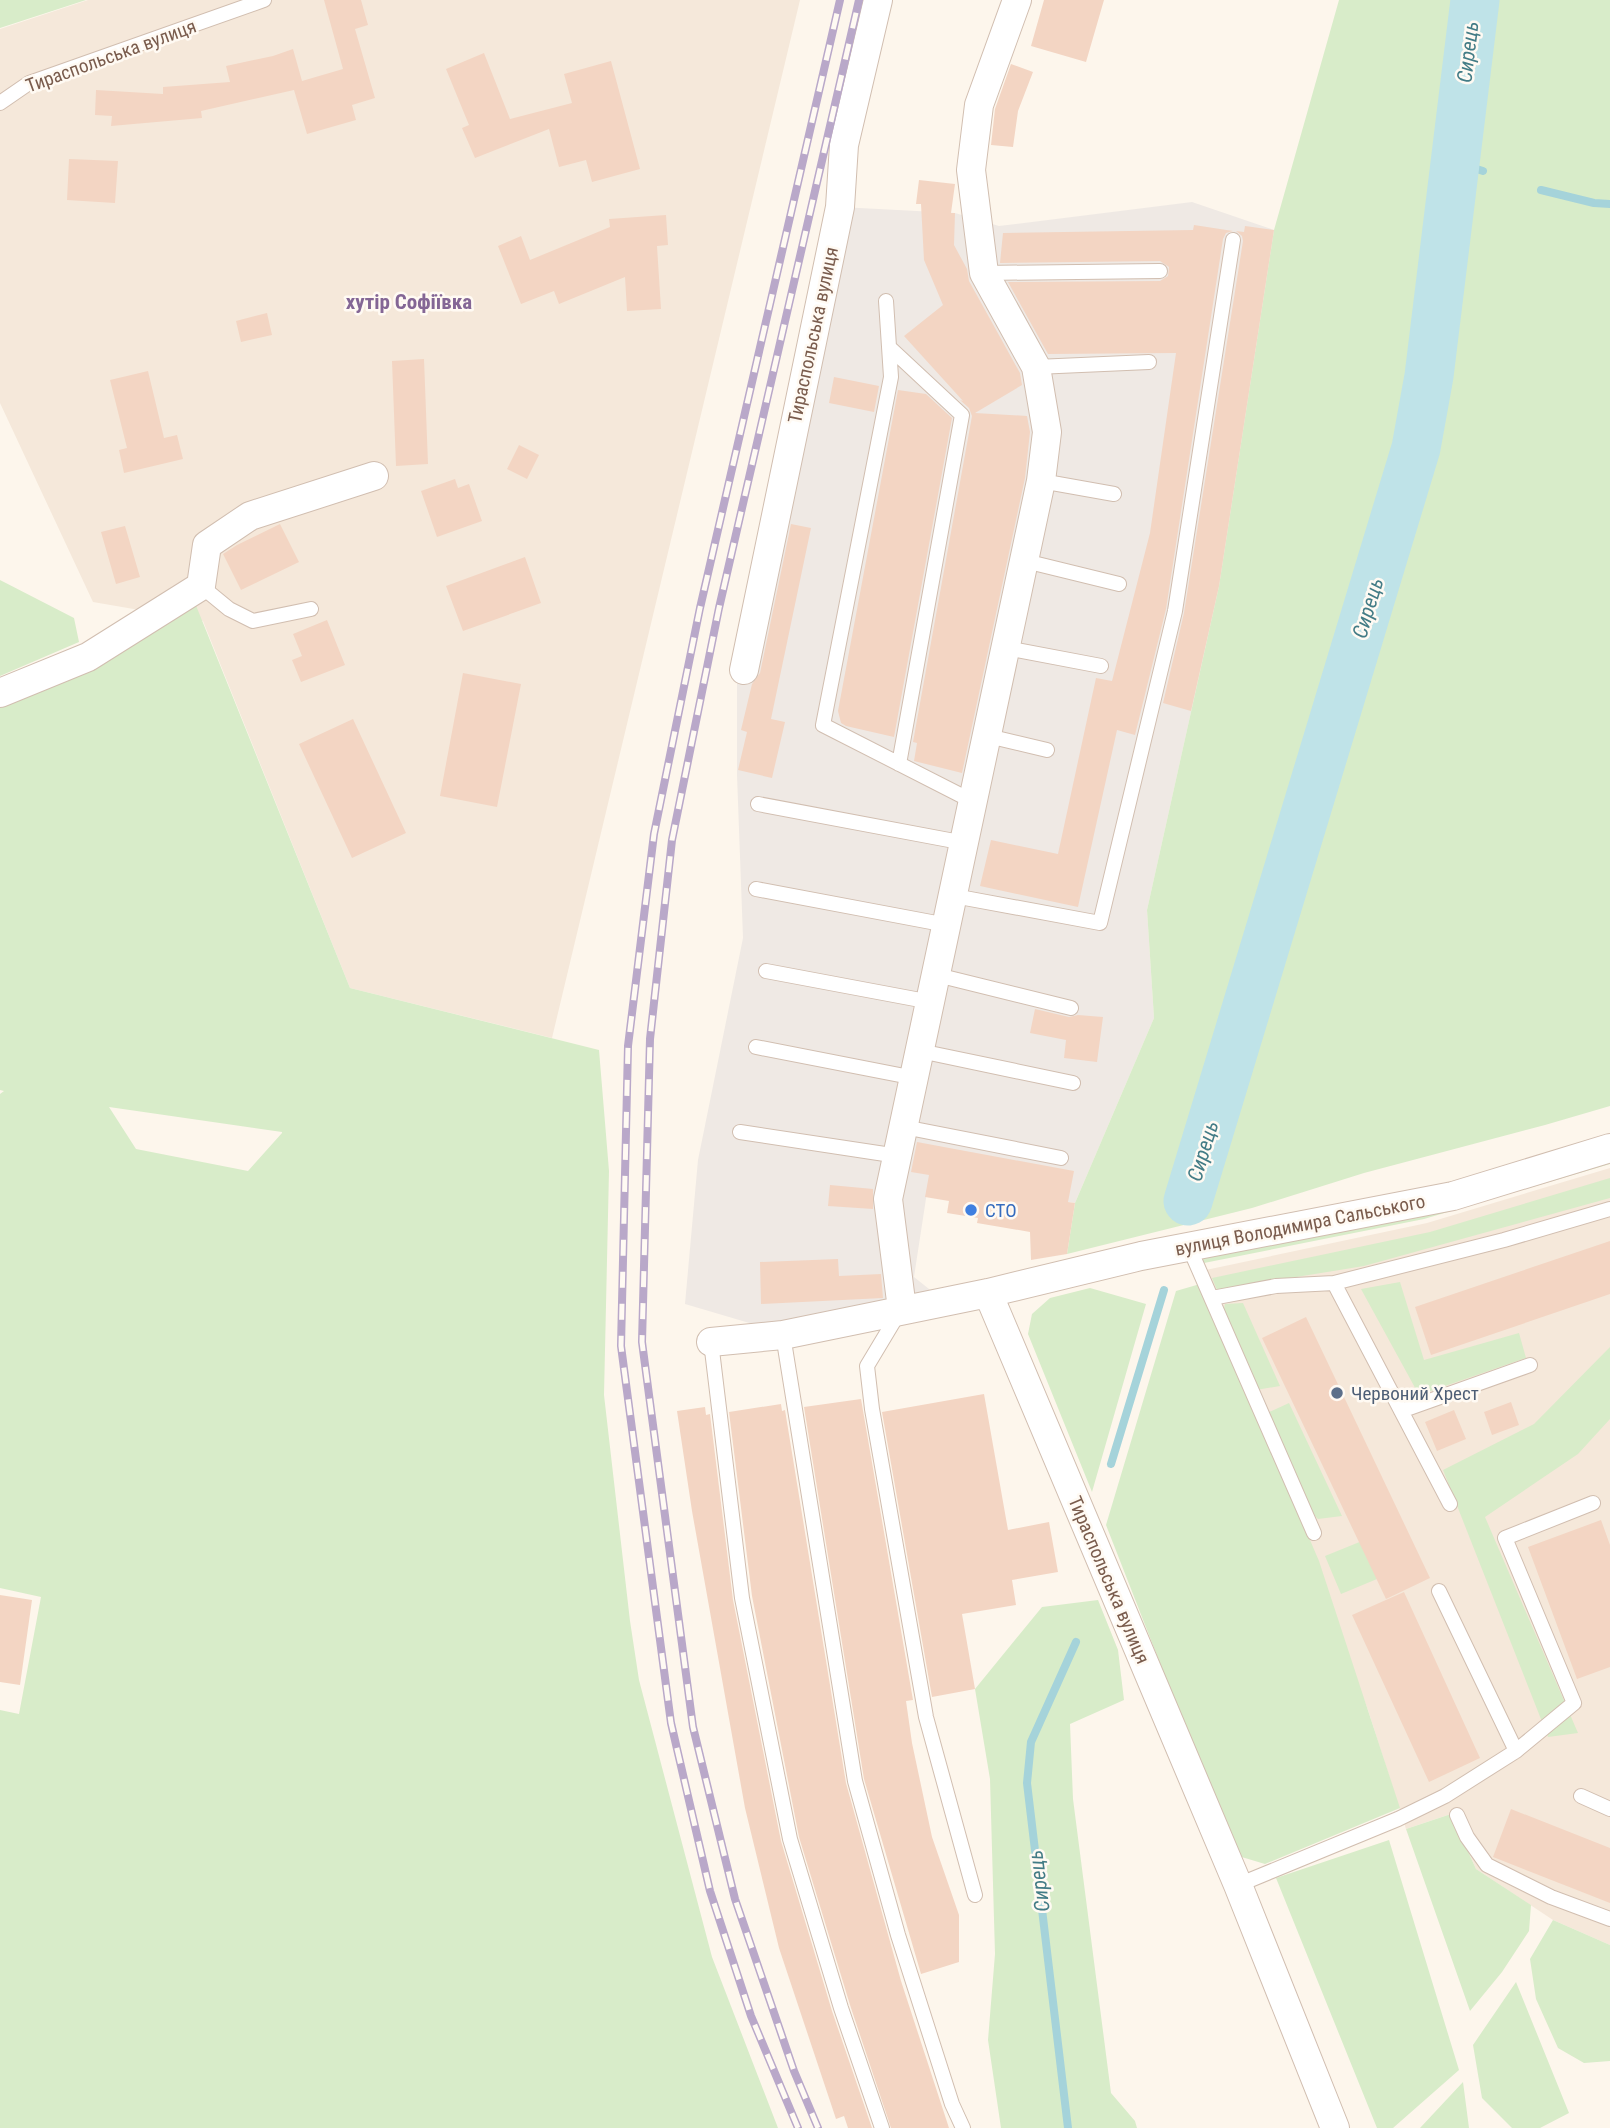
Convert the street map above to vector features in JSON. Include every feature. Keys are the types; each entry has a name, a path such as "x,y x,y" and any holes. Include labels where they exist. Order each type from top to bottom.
{"street":[{"name":"Тираспольська вулиця","path":"744,670 840,207 844,145 877,0"},
{"path":"902,1309 888,1199 1025,561 1041,481 1047,432 1036,367 984,273 971,170 979,105 1017,0"},
{"path":"0,693 88,657 201,586 207,545 250,516 374,476"},
{"name":"вулиця Володимира Сальського","path":"988,1293 1140,1256 1453,1196 1610,1148"},
{"name":"Тираспольська вулиця","path":"988,1293 1238,1885 1335,2128"},
{"path":"710,1342 783,1335 988,1293"}],"lane":[{"name":"Тираспольська вулиця","path":"0,103 29,83 264,0"},
{"path":"954,895 1100,923 1175,611 1233,240"},
{"path":"984,273 1160,271"},
{"path":"886,301 891,377 823,725 974,802"},
{"path":"889,347 962,415 899,764"},
{"path":"1036,367 1149,362"},
{"path":"1041,481 1114,494"},
{"path":"1025,561 1119,584"},
{"path":"201,586 229,609 253,621 311,608"},
{"path":"1006,648 1101,666"},
{"path":"988,736 1047,750"},
{"path":"758,804 965,843"},
{"path":"756,889 947,925"},
{"path":"766,971 934,989 1071,1008"},
{"path":"756,1046 1073,1083"},
{"path":"904,1127 1061,1158"},
{"path":"740,1132 898,1156"},
{"path":"1212,1298 1276,1286 1335,1283 1504,1240 1610,1209"},
{"path":"1189,1247 1314,1533"},
{"path":"1335,1283 1450,1504"},
{"path":"902,1309 867,1367 872,1409 926,1717 975,1895"},
{"path":"783,1335 855,1781 902,1948 951,2104 963,2128"},
{"path":"710,1342 743,1598 790,1839 854,2047 882,2128"},
{"path":"1401,1411 1530,1365"},
{"path":"1238,1885 1398,1819 1445,1796 1516,1751 1574,1703 1505,1538 1593,1503"},
{"path":"1439,1591 1516,1751"},
{"path":"1581,1796 1610,1809"},
{"path":"1457,1815 1467,1837 1487,1865 1551,1897 1610,1919"}],"shaded area":[{"path":"88,0 800,0 552,1038 350,988 203,621 93,602 0,403 0,29"},
{"path":"1192,202 1274,230 1219,586 1147,910 1154,1018 1075,1203 929,1179 914,1277 939,1297 763,1327 685,1304 698,1160 743,938 737,775 737,678 840,207 955,213 999,226"},
{"path":"1610,1168 1610,1945 1553,1920 1476,1869 1451,1814 1406,1829 1368,1710 1201,1271 1427,1223"}],"green space":[{"path":"0,0 86,0 0,28"},
{"path":"1339,0 1610,0 1610,1106 1364,1173 1252,1208 1067,1254 1075,1203 1154,1018 1147,910 1219,586 1274,230"},
{"path":"0,580 74,618 79,642 0,676"},
{"path":"195,603 350,988 599,1050 609,1171 604,1395 639,1680 712,1957 778,2128 0,2128 0,1710 19,1714 41,1597 0,1588 0,1094 4,1091 0,1090 0,706","holes":["109,1107 282,1132 248,1171 136,1149"]},
{"path":"1610,1156 1610,1164 1424,1219 1204,1263 1201,1257"},
{"path":"1610,1178 1610,1198 1364,1266 1217,1290 1212,1278 1430,1232"},
{"path":"1400,1282 1424,1360 1519,1333 1526,1358 1419,1395 1361,1289"},
{"path":"1200,1284 1319,1561 1400,1808 1265,1864 1235,1855 1106,1525 1176,1291"},
{"path":"1090,1288 1146,1304 1092,1492 1028,1334 1032,1314 1050,1298"},
{"path":"1243,1303 1280,1386 1256,1390 1221,1321 1225,1304"},
{"path":"1610,1347 1610,1419 1578,1454 1485,1517 1578,1733 1548,1737 1443,1470 1534,1424"},
{"path":"1289,1403 1342,1516 1318,1519 1308,1509 1267,1413"},
{"path":"1362,1541 1377,1579 1341,1594 1325,1556"},
{"path":"1098,1600 1118,1650 1124,1700 1070,1724 1073,1799 1111,2093 1135,2121 1137,2128 1001,2128 988,2040 995,1954 990,1779 975,1689 1042,1607"},
{"path":"1451,1814 1476,1869 1531,1905 1529,1931 1502,1972 1470,2011 1406,1829"},
{"path":"1389,1840 1459,2070 1393,2128 1377,2128 1276,1878"},
{"path":"1553,1920 1610,1945 1610,2061 1584,2063 1558,2048 1536,1999 1530,1959"},
{"path":"1516,1982 1569,2113 1540,2128 1512,2128 1482,2098 1473,2045"},
{"path":"1463,2082 1469,2128 1420,2128"}],"building":[{"path":"324,0 361,0 368,25 355,29 375,98 352,105 356,120 307,134 294,90 201,111 202,118 111,126 112,116 95,115 96,90 163,94 163,87 230,82 226,66 293,49 302,81 343,69"},
{"path":"1044,0 1104,0 1086,62 1031,46"},
{"path":"484,53 510,119 572,103 564,74 611,61 640,169 592,182 586,160 559,167 549,129 475,158 462,128 469,125 446,69"},
{"path":"1011,64 1033,72 1018,111 1013,147 991,145 995,109"},
{"path":"69,159 118,161 115,203 67,200"},
{"path":"919,180 955,184 951,213 955,213 954,245 967,269 969,281 1020,373 1022,385 975,413 1027,416 1030,432 1025,478 962,773 914,761 917,743 913,742 972,416 969,408 904,336 943,305 924,260 921,204 916,204"},
{"path":"666,215 668,245 657,246 661,309 627,311 625,277 559,304 554,291 521,304 498,246 521,236 530,260 610,227 609,219"},
{"path":"1194,225 1233,231 1226,233 1223,239 1166,609 1135,735 1117,730 1078,907 980,886 991,840 1058,854 1096,678 1112,681 1150,533 1176,353 1048,354 1008,282 1160,281 1168,276 1169,267 1160,261 1000,263 1003,233 1193,230"},
{"path":"1245,226 1274,230 1219,586 1191,711 1163,703 1184,613 1243,241 1236,231 1244,232"},
{"path":"267,313 272,335 241,342 236,321"},
{"path":"424,359 428,464 396,466 392,361"},
{"path":"148,371 164,438 177,435 183,459 124,473 119,450 127,448 110,380"},
{"path":"834,377 879,386 874,412 829,403"},
{"path":"898,390 926,394 952,418 894,737 846,726 841,723 838,711"},
{"path":"519,445 539,455 527,479 507,469"},
{"path":"455,479 458,488 469,484 482,521 437,537 421,491"},
{"path":"280,524 299,562 241,590 223,554"},
{"path":"791,524 811,528 771,719 785,722 772,778 738,770 747,732 741,730 752,684 760,673"},
{"path":"125,526 140,577 116,584 101,532"},
{"path":"525,557 541,603 463,631 446,586"},
{"path":"327,620 345,665 301,682 292,660 302,656 293,634"},
{"path":"463,673 521,684 497,807 440,796"},
{"path":"353,719 406,833 352,858 299,744"},
{"path":"1035,1009 1069,1017 1103,1017 1097,1062 1064,1058 1066,1040 1030,1033"},
{"path":"917,1142 1074,1171 1068,1202 1075,1203 1067,1254 1031,1260 1030,1232 977,1223 978,1218 947,1213 949,1201 925,1197 929,1175 911,1172"},
{"path":"830,1185 873,1189 873,1209 828,1206"},
{"path":"1610,1241 1610,1294 1431,1355 1415,1307"},
{"path":"838,1259 839,1276 881,1274 883,1298 761,1304 760,1262"},
{"path":"1306,1317 1430,1578 1386,1599 1262,1338"},
{"path":"984,1394 1008,1530 1049,1522 1058,1572 1012,1580 1016,1605 962,1614 975,1689 932,1697 882,1412"},
{"path":"861,1399 913,1700 906,1701 912,1743 932,1837 959,1915 959,1962 921,1974 864,1779 804,1407"},
{"path":"1511,1402 1519,1425 1492,1435 1484,1412"},
{"path":"781,1404 782,1411 785,1410 846,1783 901,1981 949,2128 891,2128 799,1837 752,1596 729,1412"},
{"path":"705,1407 706,1415 710,1414 733,1600 781,1841 832,2011 872,2128 848,2128 844,2116 836,2119 779,1948 745,1808 677,1411"},
{"path":"1454,1410 1466,1439 1437,1451 1425,1422"},
{"path":"1601,1520 1610,1545 1610,1667 1577,1679 1528,1547"},
{"path":"1404,1592 1480,1758 1429,1782 1352,1615"},
{"path":"0,1595 32,1600 20,1685 0,1682"},
{"path":"1511,1809 1610,1848 1610,1903 1493,1857"}],"waterway":[{"name":"Сирець","path":"1188,1201 1416,448 1429,376 1475,0"},
{"path":"1454,162 1483,171"},
{"path":"1541,190 1594,203 1610,204"},
{"name":"Сирець","path":"1111,1464 1164,1290"},
{"name":"Сирець","path":"1068,2128 1027,1783 1031,1742 1076,1642"}],"railway":[{"path":"798,2128 751,2016 710,1891 671,1723 621,1346 628,1046 654,834 700,608 840,0"},
{"path":"818,2128 794,2071 735,1899 693,1727 642,1342 650,1039 672,840 719,608 859,0"}],"place":[{"name":"СТО","path":"971,1210"},
{"name":"Червоний Хрест","path":"1337,1393"}],"district":[{"name":"хутір Софіївка","path":"409,302"}]}
